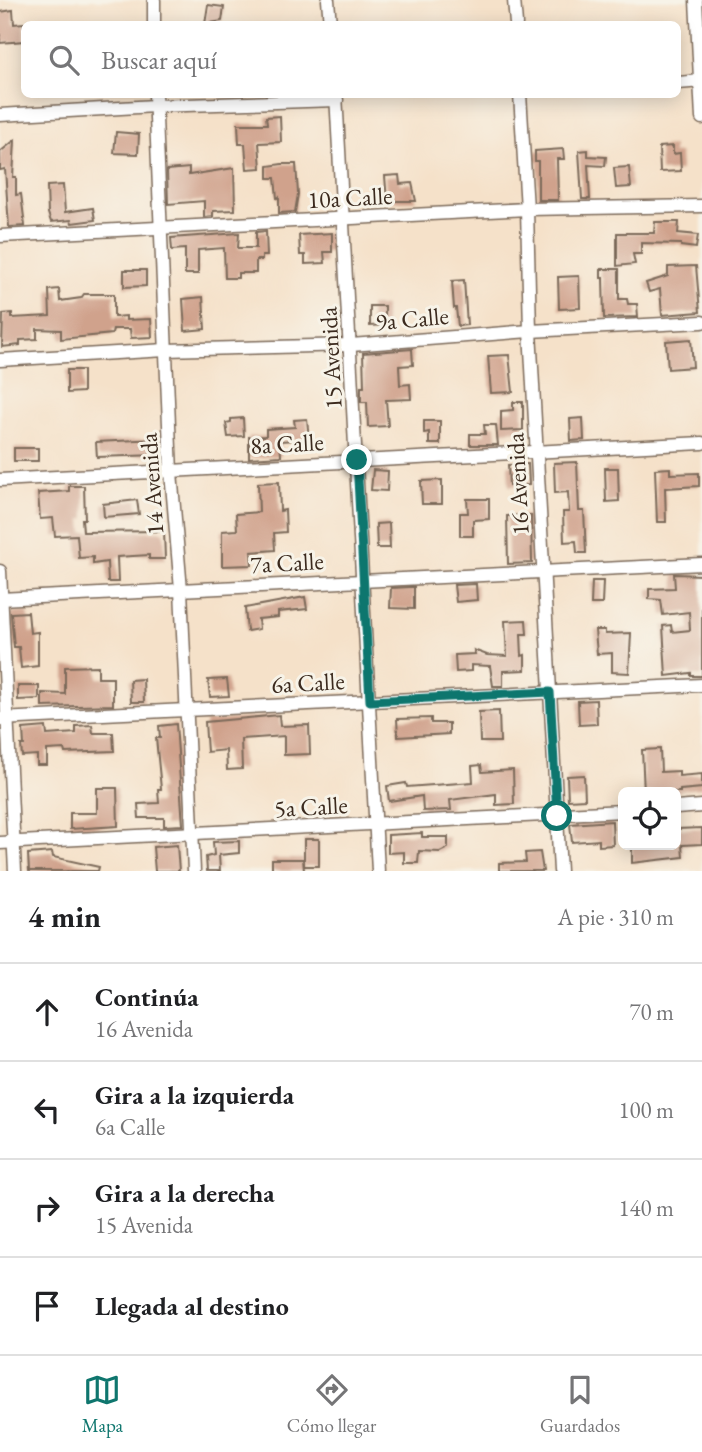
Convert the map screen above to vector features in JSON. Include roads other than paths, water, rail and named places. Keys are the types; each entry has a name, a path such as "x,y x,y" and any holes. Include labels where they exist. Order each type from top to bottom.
{"street":[{"path":"154,0 154,21"},
{"path":"328,0 330,21"},
{"path":"514,0 516,21"},
{"path":"696,0 702,118"},
{"path":"681,83 701,81"},
{"path":"0,115 155,100 276,98"},
{"name":"15 Avenida","path":"337,98 378,871"},
{"name":"16 Avenida","path":"520,98 527,209 530,331 560,871"},
{"name":"14 Avenida","path":"155,100 171,472 181,590 194,871"},
{"name":"10a Calle","path":"0,236 527,209 702,206"},
{"name":"9a Calle","path":"0,360 351,345 530,331 702,322"},
{"name":"8a Calle","path":"0,480 702,443"},
{"name":"7a Calle","path":"1,599 702,564"},
{"path":"0,571 4,719 15,871"},
{"name":"6a Calle","path":"4,719 702,685"},
{"path":"681,808 702,806"},
{"name":"5a Calle","path":"0,843 618,811"}]}
